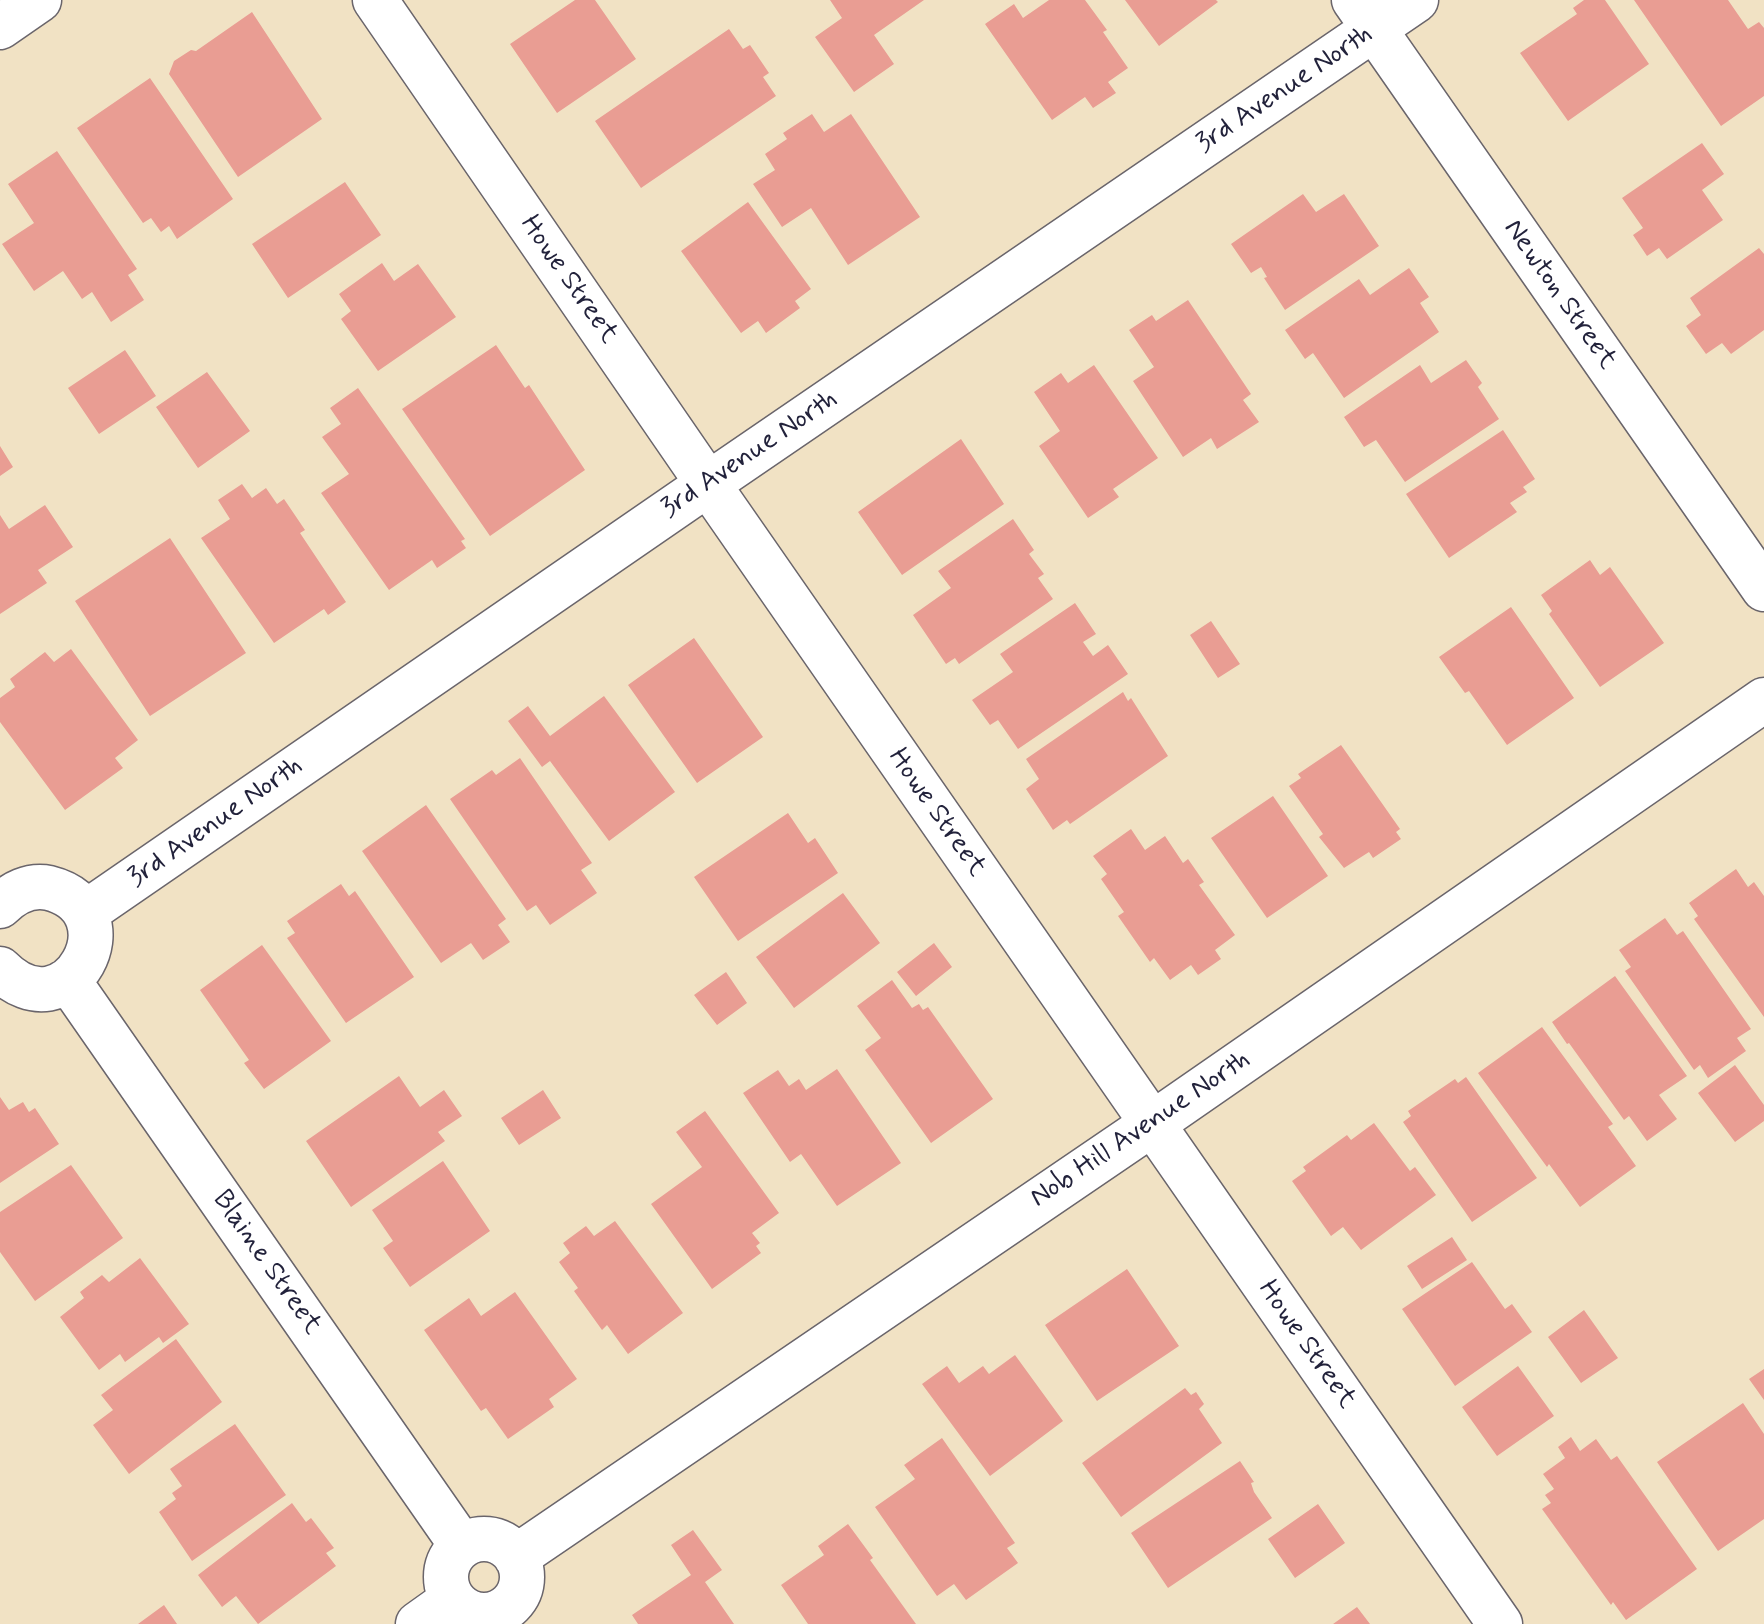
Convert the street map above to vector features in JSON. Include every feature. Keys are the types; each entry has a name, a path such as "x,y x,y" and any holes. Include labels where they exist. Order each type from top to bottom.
{"street":[{"path":"0,27 39,0"},
{"name":"Howe Street","path":"375,0 1500,1624"},
{"name":"3rd Avenue North","path":"85,913 708,484 1364,14 1416,0"},
{"name":"Newton Street","path":"1364,14 1764,589"},
{"name":"Nob Hill Avenue North","path":"516,1557 1152,1124 1764,700"},
{"path":"0,970 24,987 41,989 58,986 85,964 90,947 91,930 85,913 74,900 45,887 5,892"},
{"name":"Blaine Street","path":"68,980 462,1546"},
{"path":"477,1539 489,1539 502,1543 516,1557 522,1575 521,1588 510,1616 479,1615 458,1606 446,1584 446,1572 449,1561 462,1546 477,1539"},
{"path":"418,1624 453,1599"}],"building":[{"path":"575,0 595,0 636,59 557,113 510,44"},
{"path":"830,0 924,0 874,35 894,64 854,92 815,37 842,18"},
{"path":"1049,0 1085,0 1107,30 1103,32 1128,68 1108,82 1116,93 1093,108 1085,97 1052,120 985,24 1014,4 1023,18"},
{"path":"1125,0 1216,0 1218,2 1159,46"},
{"path":"1584,0 1605,0 1649,64 1568,121 1520,53 1577,14 1573,8"},
{"path":"1634,0 1728,0 1748,29 1759,22 1764,28 1764,96 1721,126"},
{"path":"252,12 322,119 238,177 169,74 174,61 191,50 196,51"},
{"path":"729,29 743,49 750,45 769,73 763,77 776,96 641,188 595,121"},
{"path":"150,78 233,199 177,239 169,226 161,232 151,218 143,223 77,128"},
{"path":"812,114 824,132 851,114 920,217 848,265 811,208 782,227 753,184 775,170 765,154 787,139 783,133"},
{"path":"1702,143 1724,174 1702,190 1723,220 1667,259 1659,248 1647,256 1633,235 1643,228 1622,198"},
{"path":"57,151 137,269 128,275 144,300 111,322 92,292 82,299 63,271 34,291 2,244 34,223 8,184"},
{"path":"345,182 381,235 288,298 252,244"},
{"path":"1303,194 1316,212 1344,194 1379,246 1285,310 1264,278 1267,277 1261,267 1251,273 1231,244"},
{"path":"748,202 811,289 795,301 800,308 766,333 758,321 741,333 681,251"},
{"path":"1759,248 1764,254 1764,330 1731,354 1722,343 1706,354 1686,326 1701,315 1690,298"},
{"path":"382,263 394,281 418,264 456,317 378,371 341,319 351,311 339,294"},
{"path":"1409,268 1429,297 1420,303 1439,332 1344,398 1313,353 1305,359 1285,330 1359,279 1370,295"},
{"path":"1188,300 1251,394 1243,400 1259,422 1217,449 1211,438 1183,457 1133,381 1154,367 1129,330 1152,315 1156,321"},
{"path":"496,345 525,388 529,385 585,470 490,536 402,409"},
{"path":"125,350 156,396 99,434 68,388"},
{"path":"1466,360 1482,383 1478,387 1499,419 1405,482 1376,440 1364,447 1344,417 1420,365 1431,383"},
{"path":"1094,365 1158,458 1113,489 1119,497 1088,518 1039,446 1060,431 1034,392 1061,373 1068,383"},
{"path":"207,372 250,431 198,468 156,407"},
{"path":"358,388 465,539 461,541 466,548 437,568 432,560 389,590 321,493 349,474 322,437 341,424 330,408"},
{"path":"1503,430 1535,479 1523,487 1527,492 1510,503 1517,512 1449,558 1406,494"},
{"path":"961,439 1004,504 902,575 858,512"},
{"path":"0,446 13,467 0,476"},
{"path":"242,484 252,498 266,488 277,504 284,499 305,530 300,533 346,602 328,615 324,609 274,643 201,538 230,519 218,500"},
{"path":"45,505 73,547 38,570 47,583 0,614 0,515 9,529"},
{"path":"1013,519 1034,550 1029,554 1044,574 1038,578 1053,599 959,664 955,658 946,664 913,615 951,588 938,571"},
{"path":"170,538 246,653 150,716 75,601"},
{"path":"1590,560 1600,575 1610,567 1664,643 1600,687 1549,614 1552,611 1541,595"},
{"path":"1075,603 1096,634 1083,642 1093,656 1108,645 1128,674 1018,749 998,720 990,725 972,700 1013,672 1000,654"},
{"path":"1511,607 1574,698 1507,745 1469,691 1465,693 1439,657"},
{"path":"1211,621 1240,664 1218,678 1190,635"},
{"path":"694,638 763,737 697,783 628,685"},
{"path":"71,649 138,740 115,758 123,768 65,810 0,722 0,698 15,687 10,679 45,652 54,662"},
{"path":"1123,692 1128,701 1131,698 1168,756 1070,824 1067,820 1053,830 1026,789 1039,779 1026,759"},
{"path":"604,696 675,792 609,841 550,761 542,767 508,721 528,706 550,736"},
{"path":"1341,745 1400,829 1396,832 1401,839 1373,858 1369,852 1344,868 1319,837 1323,834 1289,786 1301,778 1298,774"},
{"path":"520,758 592,863 581,870 597,893 550,925 536,905 527,911 450,799 492,770 496,775"},
{"path":"1273,796 1328,876 1267,918 1211,838"},
{"path":"426,805 506,919 498,925 510,942 483,960 471,943 441,963 362,851"},
{"path":"788,813 808,843 815,838 838,873 738,941 694,877"},
{"path":"1131,829 1145,850 1165,836 1183,863 1188,859 1204,882 1199,885 1235,935 1215,950 1221,959 1198,975 1191,965 1170,980 1154,958 1150,962 1118,916 1124,912 1101,879 1107,874 1093,856"},
{"path":"1736,869 1748,887 1754,882 1764,896 1764,1017 1694,919 1698,916 1689,903"},
{"path":"341,884 349,896 355,891 414,977 346,1023 287,938 295,933 287,921"},
{"path":"843,893 880,943 794,1008 756,957"},
{"path":"1665,918 1677,935 1683,931 1751,1029 1737,1038 1746,1051 1708,1078 1700,1065 1694,1070 1625,971 1631,967 1619,950"},
{"path":"934,943 952,967 916,996 897,972"},
{"path":"262,945 331,1041 264,1089 244,1063 249,1060 200,990"},
{"path":"726,972 747,1003 717,1025 694,995"},
{"path":"1615,976 1687,1076 1659,1095 1677,1119 1647,1141 1629,1116 1624,1120 1552,1022"},
{"path":"892,980 912,1008 919,1004 923,1010 928,1007 993,1099 931,1143 865,1050 881,1038 857,1006"},
{"path":"1542,1027 1613,1124 1608,1127 1636,1166 1580,1207 1478,1073"},
{"path":"1735,1065 1764,1105 1764,1121 1735,1142 1698,1093"},
{"path":"837,1069 901,1163 837,1206 801,1154 790,1162 743,1093 778,1070 789,1086 799,1079 806,1090"},
{"path":"399,1076 420,1107 444,1090 462,1116 438,1132 445,1141 351,1207 306,1141"},
{"path":"1466,1077 1537,1178 1472,1222 1403,1122 1411,1116 1408,1111 1455,1079 1458,1083"},
{"path":"543,1090 561,1118 519,1145 501,1118"},
{"path":"0,1097 9,1110 23,1102 29,1112 35,1108 59,1144 0,1183"},
{"path":"705,1111 779,1213 752,1233 760,1243 756,1246 761,1253 712,1289 651,1204 702,1167 676,1132"},
{"path":"1374,1123 1410,1171 1415,1167 1436,1195 1361,1250 1343,1227 1331,1236 1292,1181 1306,1171 1303,1167 1347,1135 1351,1140"},
{"path":"443,1161 490,1231 410,1287 383,1248 393,1241 372,1210"},
{"path":"71,1165 123,1238 35,1301 0,1252 0,1212"},
{"path":"615,1221 683,1313 628,1354 607,1325 602,1330 574,1291 578,1288 559,1262 570,1253 563,1243 586,1226 594,1236"},
{"path":"1452,1237 1467,1260 1422,1289 1407,1266"},
{"path":"140,1258 189,1324 163,1343 159,1337 125,1362 120,1354 99,1370 60,1317 84,1298 80,1292 102,1275 109,1282"},
{"path":"1472,1262 1505,1309 1512,1304 1532,1332 1455,1386 1402,1309"},
{"path":"1127,1269 1179,1346 1097,1401 1045,1325"},
{"path":"515,1292 577,1379 549,1399 554,1407 508,1439 486,1408 481,1411 424,1330 469,1298 481,1316"},
{"path":"1584,1310 1618,1358 1581,1383 1548,1337"},
{"path":"176,1339 222,1402 129,1474 93,1425 113,1410 101,1395"},
{"path":"1015,1355 1063,1421 990,1476 922,1384 947,1366 959,1383 983,1366 989,1374"},
{"path":"1518,1366 1554,1416 1497,1456 1462,1407"},
{"path":"1764,1369 1764,1400 1749,1379"},
{"path":"1185,1388 1191,1395 1196,1392 1204,1404 1199,1409 1222,1443 1121,1517 1082,1463"},
{"path":"1743,1403 1764,1434 1764,1519 1718,1551 1657,1462"},
{"path":"235,1424 286,1495 192,1561 159,1512 176,1499 172,1493 182,1486 170,1469"},
{"path":"1571,1437 1580,1451 1596,1439 1611,1460 1617,1456 1697,1569 1626,1620 1613,1602 1611,1605 1542,1509 1551,1503 1545,1495 1554,1489 1543,1474 1565,1458 1558,1447"},
{"path":"942,1438 1015,1543 1007,1548 1018,1563 966,1600 954,1584 937,1596 875,1507 915,1479 904,1465"},
{"path":"1240,1461 1254,1482 1251,1483 1254,1492 1272,1518 1168,1588 1131,1533"},
{"path":"292,1503 306,1522 311,1518 334,1548 326,1553 336,1566 258,1624 236,1596 222,1607 198,1575"},
{"path":"1318,1504 1345,1543 1295,1578 1268,1539"},
{"path":"848,1524 916,1624 808,1624 781,1585 824,1555 818,1546"},
{"path":"693,1530 722,1570 705,1582 734,1624 638,1624 632,1615 691,1575 671,1545"},
{"path":"164,1605 177,1624 138,1624"},
{"path":"1357,1607 1370,1624 1333,1624"}]}
